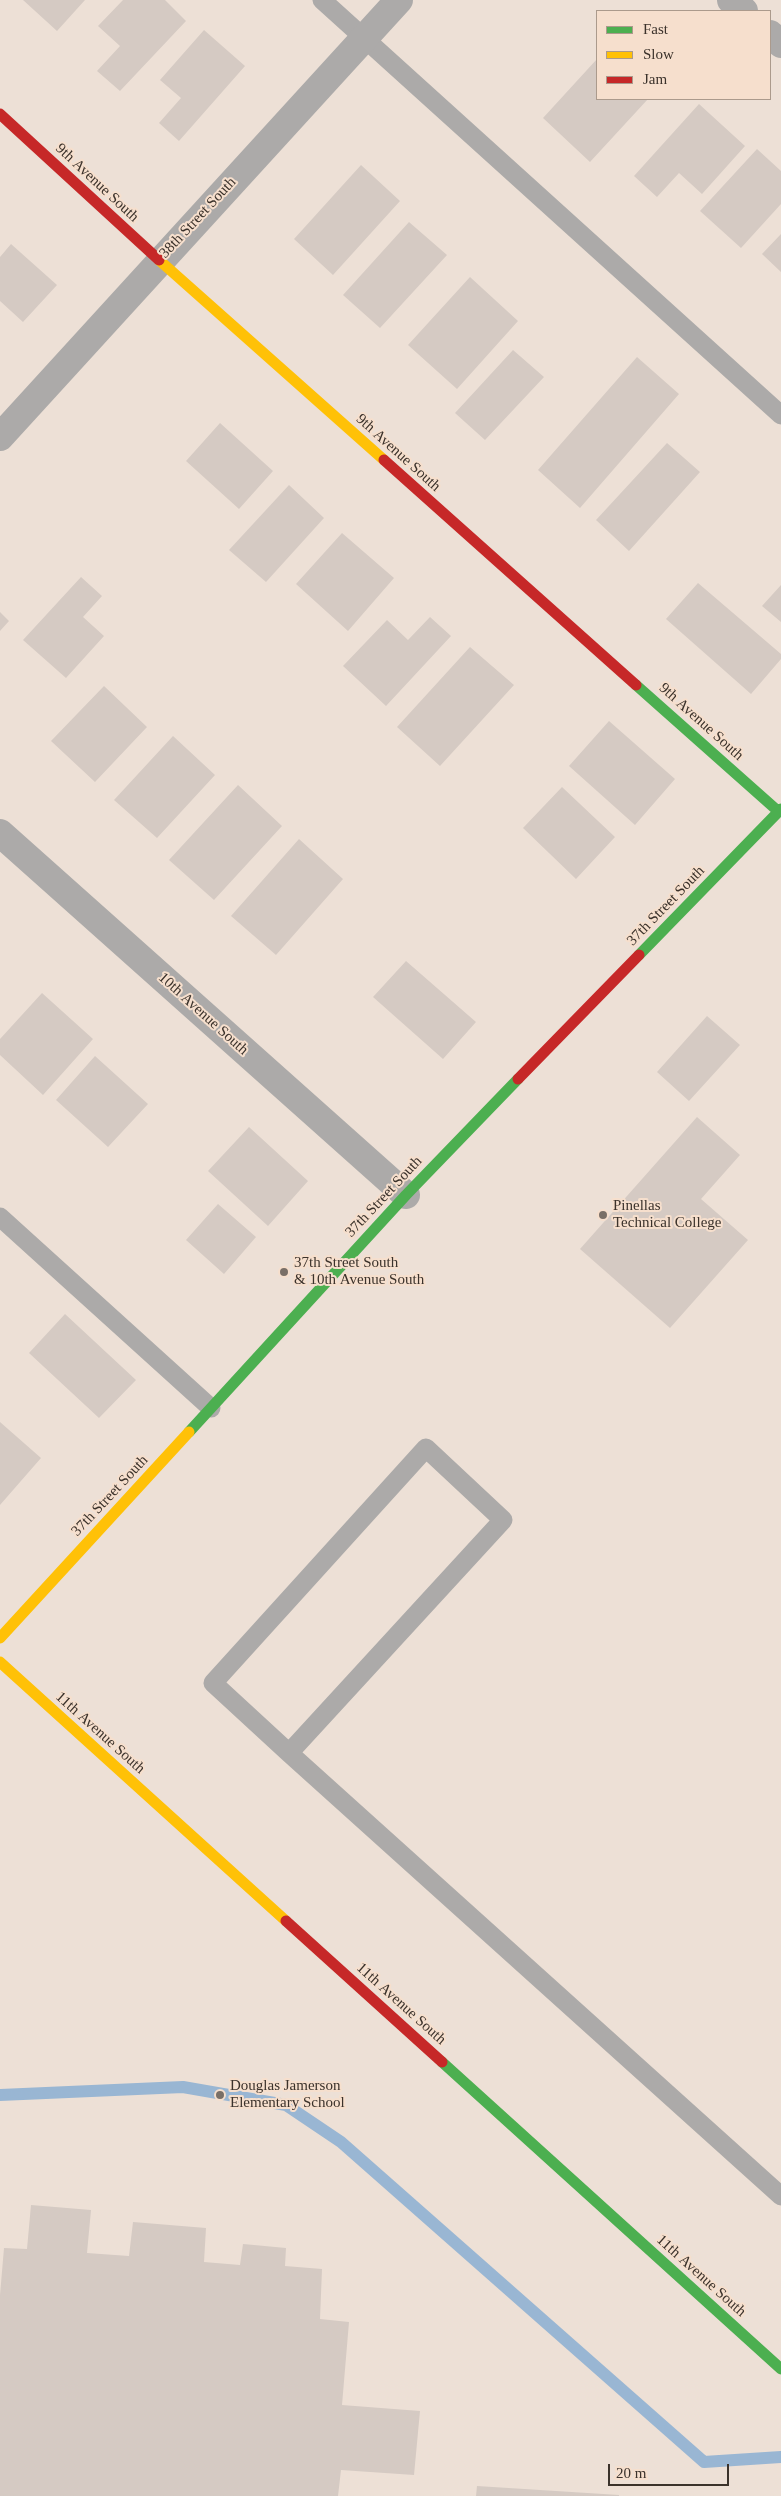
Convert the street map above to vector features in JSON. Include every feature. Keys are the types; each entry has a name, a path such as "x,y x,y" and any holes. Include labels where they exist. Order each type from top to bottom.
{"street":[{"name":"38th Street South","path":"0,437 159,260 399,0"},
{"path":"731,0 743,10"},
{"path":"771,35 781,44"},
{"name":"9th Avenue South","path":"0,114 159,260 780,810"},
{"name":"37th Street South","path":"0,1638 406,1195 780,810"},
{"name":"10th Avenue South","path":"0,833 406,1195"},
{"name":"11th Avenue South","path":"0,1662 781,2369"}],"lane":[{"path":"322,0 781,415"},
{"path":"0,1218 211,1408"},
{"path":"289,1753 503,1520 426,1448 213,1683 289,1753 781,2196"}],"building":[{"path":"23,0 85,0 57,31"},
{"path":"123,0 165,0 186,21 120,91 97,71 120,46 98,26"},
{"path":"204,30 245,66 179,141 159,123 181,98 160,80"},
{"path":"596,60 596,100 647,100 590,162 543,118"},
{"path":"699,104 745,146 702,194 679,173 657,197 634,176"},
{"path":"757,149 781,171 781,204 741,248 700,211"},
{"path":"361,165 400,201 333,275 294,239"},
{"path":"409,222 447,255 380,328 343,295"},
{"path":"781,234 781,272 762,254"},
{"path":"11,244 57,285 23,322 0,301 0,257"},
{"path":"470,277 518,321 457,389 408,345"},
{"path":"513,350 544,377 485,440 455,413"},
{"path":"637,357 679,394 580,508 538,470"},
{"path":"220,423 273,471 239,509 186,461"},
{"path":"667,443 700,472 629,551 596,520"},
{"path":"289,485 324,518 266,582 229,550"},
{"path":"342,533 394,578 348,631 296,584"},
{"path":"81,577 102,596 83,617 104,636 66,678 23,640"},
{"path":"698,583 781,654 781,659 751,694 666,619"},
{"path":"781,585 781,622 762,606"},
{"path":"0,612 9,621 0,631"},
{"path":"430,617 451,636 386,706 343,666 387,620 408,640"},
{"path":"470,647 514,685 440,766 397,727"},
{"path":"104,686 147,727 95,782 51,741"},
{"path":"609,721 675,779 635,825 569,766"},
{"path":"173,736 215,775 157,838 114,800"},
{"path":"238,785 282,826 214,900 169,860"},
{"path":"562,787 615,837 576,879 523,828"},
{"path":"299,839 343,879 276,955 231,916"},
{"path":"406,961 476,1022 443,1059 373,997"},
{"path":"42,993 93,1039 43,1095 0,1055 0,1039"},
{"path":"707,1016 740,1045 689,1101 657,1072"},
{"path":"95,1056 148,1104 108,1147 56,1100"},
{"path":"697,1117 740,1155 701,1199 748,1240 670,1328 580,1249"},
{"path":"249,1127 308,1181 268,1226 208,1171"},
{"path":"218,1204 256,1237 224,1274 186,1240"},
{"path":"65,1314 136,1380 99,1418 29,1353"},
{"path":"0,1422 41,1458 0,1505"},
{"path":"31,2205 91,2210 87,2253 129,2256 133,2222 206,2228 204,2262 240,2265 243,2244 286,2248 285,2266 322,2269 320,2319 349,2322 342,2405 420,2411 414,2475 341,2470 338,2496 0,2496 0,2295 4,2248 27,2249"},
{"path":"477,2486 619,2495 619,2496 476,2496"}],"waterway":[{"path":"0,2095 183,2087 286,2105 341,2142 704,2462 781,2457"}],"traffic: fast":[{"path":"636,685 779,812"},
{"path":"639,955 781,809"},
{"path":"189,1432 406,1195 518,1079"},
{"path":"442,2062 781,2369"}],"traffic: slow":[{"path":"159,260 384,460"},
{"path":"0,1638 189,1432"},
{"path":"0,1662 286,1921"}],"traffic: jam":[{"path":"0,114 159,260"},
{"path":"384,460 636,685"},
{"path":"518,1079 639,955"},
{"path":"286,1921 442,2062"}],"place":[{"name":"Pinellas Technical College","path":"603,1215"},
{"name":"37th Street South & 10th Avenue South","path":"284,1272"},
{"name":"Douglas Jamerson Elementary School","path":"220,2095"}]}
